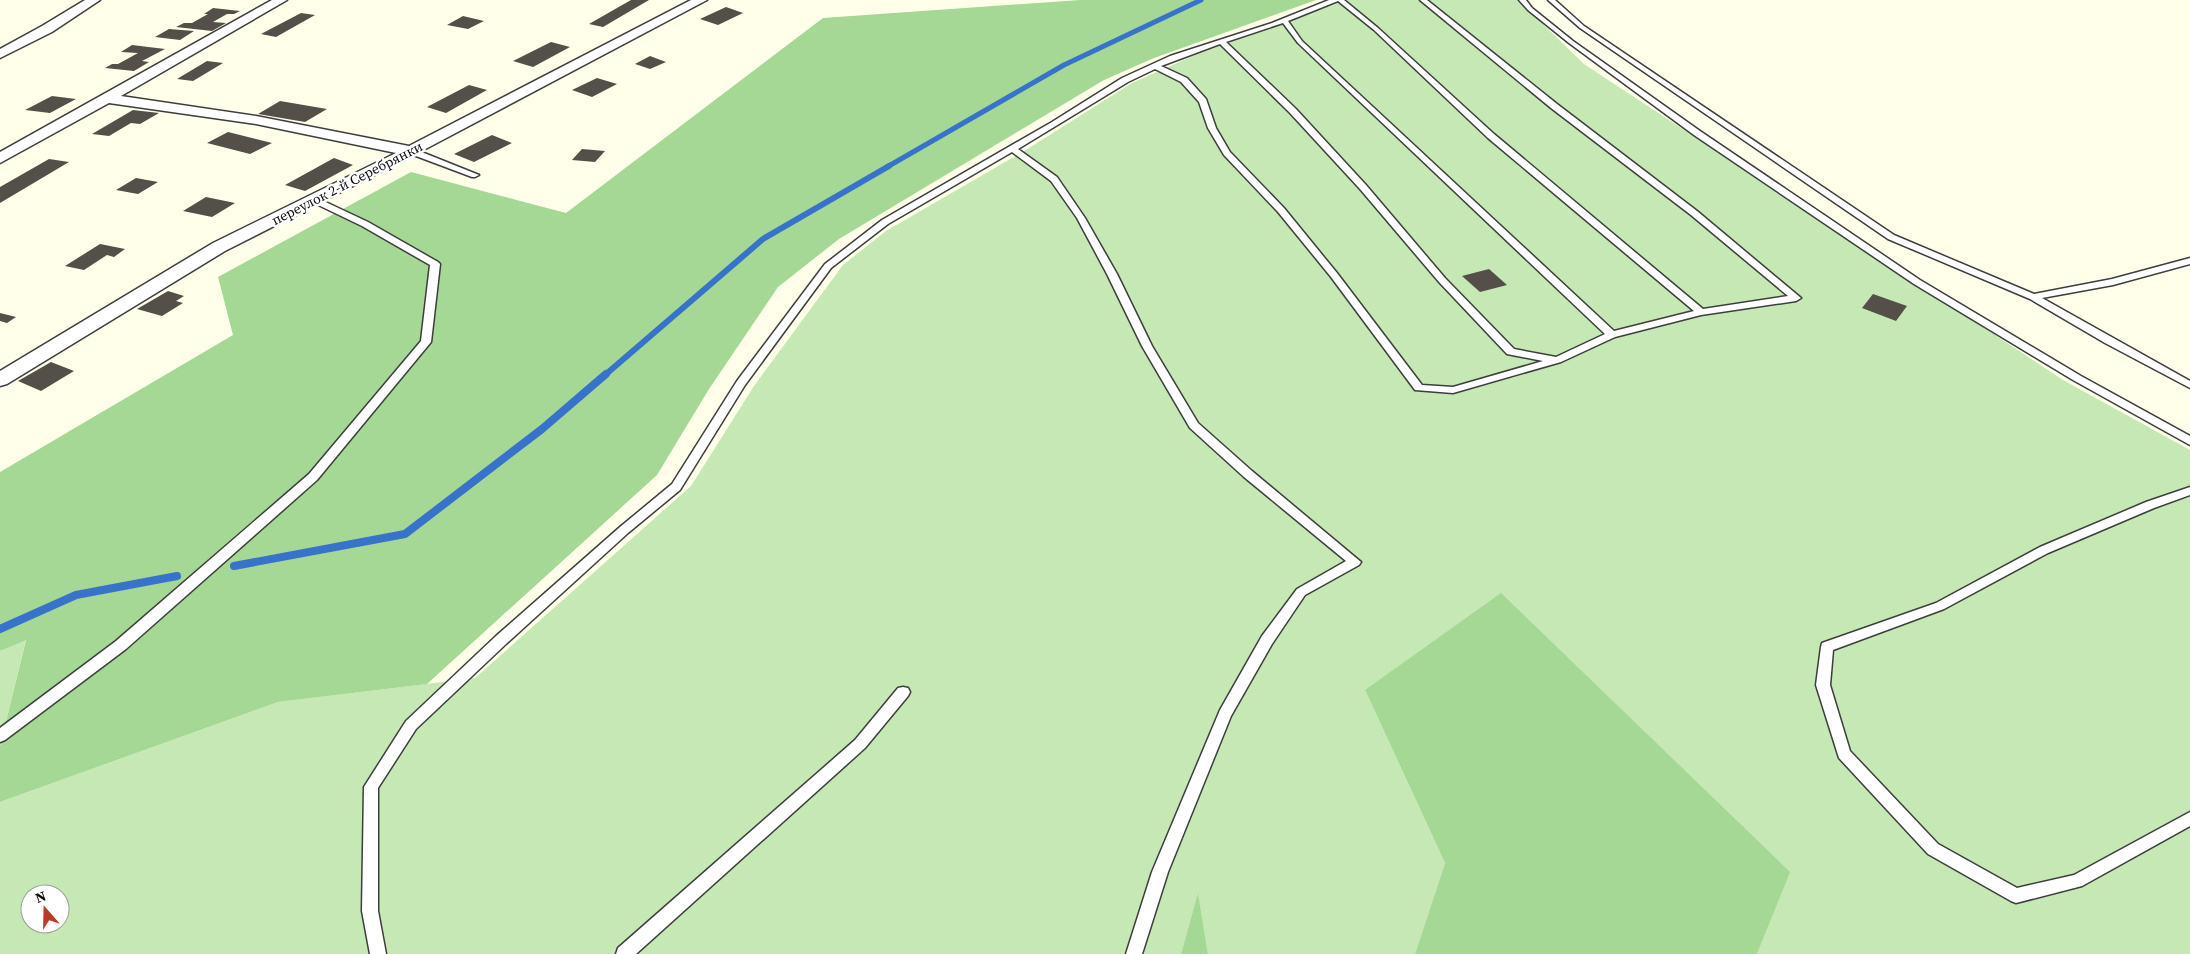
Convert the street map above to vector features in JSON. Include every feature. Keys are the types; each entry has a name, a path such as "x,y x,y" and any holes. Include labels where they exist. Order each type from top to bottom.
{"street":[{"path":"0,54 47,29 94,0"},
{"path":"0,158 281,0"},
{"name":"переулок 2-й Серебрянки","path":"0,380 220,247 411,151 701,0"},
{"path":"104,98 256,120 411,151"}],"lane":[{"path":"378,954 370,911 370,787 412,725 501,640 676,486 741,383 828,266 885,222 1013,149 1125,80 1155,66 1335,0"},
{"path":"1340,0 1376,28 1491,136 1701,312"},
{"path":"1155,66 1184,80 1204,101 1212,128 1227,154 1281,210 1334,275 1418,388 1453,390 1557,360 1612,335 1701,312 1796,298 1694,213 1554,106 1423,0"},
{"path":"1522,0 1530,9 1571,42 1696,133 1917,282 2077,378 2190,441"},
{"path":"1551,0 1582,28 1891,236 2032,297 2190,385"},
{"path":"1284,20 1300,42 1612,335"},
{"path":"1222,42 1318,138 1363,187 1442,280 1511,352 1557,360"},
{"path":"1013,149 1054,179 1081,218 1112,274 1147,346 1194,425 1248,474 1356,562 1301,592 1267,640 1224,714 1160,872 1134,954"},
{"path":"411,151 475,175"},
{"path":"0,736 121,645 314,477 426,342 435,264 365,224 315,200"},
{"path":"2032,297 2113,282 2190,261"},
{"path":"2190,491 2150,505 2044,550 1940,606 1827,647 1823,685 1844,754 1933,849 2016,896 2077,881 2190,819"},
{"path":"624,954 860,744 903,692"}],"green space":[{"path":"1080,0 1316,0 1154,58 1104,80 839,239 778,287 709,389 657,475 427,684 278,702 0,802 0,746 26,640 0,651 0,472 233,335 218,277 411,172 566,213 823,18"},
{"path":"1347,0 1518,0 1584,64 2063,380 2190,450 2190,954 1757,954 1789,872 1365,690 1445,863 1415,954 1208,954 1198,894 1181,954 0,954 0,802 278,702 475,678 691,486 754,386 843,265 886,231 1029,148 1132,83 1195,55"},
{"path":"1501,593 1790,872 1757,954 1415,954 1445,863 1365,690"},
{"path":"26,639 0,746 0,651"},
{"path":"1198,893 1208,954 1181,954"}],"building":[{"path":"631,0 649,0 603,27 589,24"},
{"path":"726,7 743,13 718,25 700,19"},
{"path":"213,8 240,11 234,14 227,14 213,22 226,23 212,31 176,27 184,23 192,23 208,14 204,14"},
{"path":"301,13 315,15 276,37 261,34"},
{"path":"463,16 484,21 468,29 447,25"},
{"path":"169,29 194,31 180,40 155,37"},
{"path":"551,42 570,47 533,67 513,61"},
{"path":"132,45 165,49 142,61 149,62 134,71 105,68 112,64 118,64 138,53 121,52"},
{"path":"650,56 666,62 650,69 635,64"},
{"path":"207,61 223,63 193,81 177,79"},
{"path":"597,78 617,84 592,97 572,90"},
{"path":"469,85 487,90 446,113 427,107"},
{"path":"52,96 76,99 50,113 25,110"},
{"path":"280,101 327,109 305,122 258,114"},
{"path":"133,110 159,113 140,124 131,123 109,136 92,134"},
{"path":"228,132 272,143 250,154 207,143"},
{"path":"492,135 512,143 474,162 454,154"},
{"path":"582,149 605,151 595,162 572,160"},
{"path":"334,158 353,165 305,191 285,185"},
{"path":"49,159 69,162 0,203 0,187"},
{"path":"136,178 158,182 138,194 116,190"},
{"path":"206,197 235,203 212,217 183,211"},
{"path":"100,244 125,249 114,257 107,255 84,270 65,266"},
{"path":"1489,269 1507,285 1480,292 1462,276"},
{"path":"168,291 184,296 176,301 183,303 162,316 137,309"},
{"path":"1873,294 1907,306 1896,321 1862,308"},
{"path":"0,313 16,317 7,323 0,321"},
{"path":"51,362 74,371 41,391 18,381"}],"waterway":[{"path":"887,167 1064,65 1201,0"},
{"path":"605,375 763,239 889,166"},
{"path":"234,566 405,534 542,429 606,374"},
{"path":"0,629 76,595 177,576"}]}
